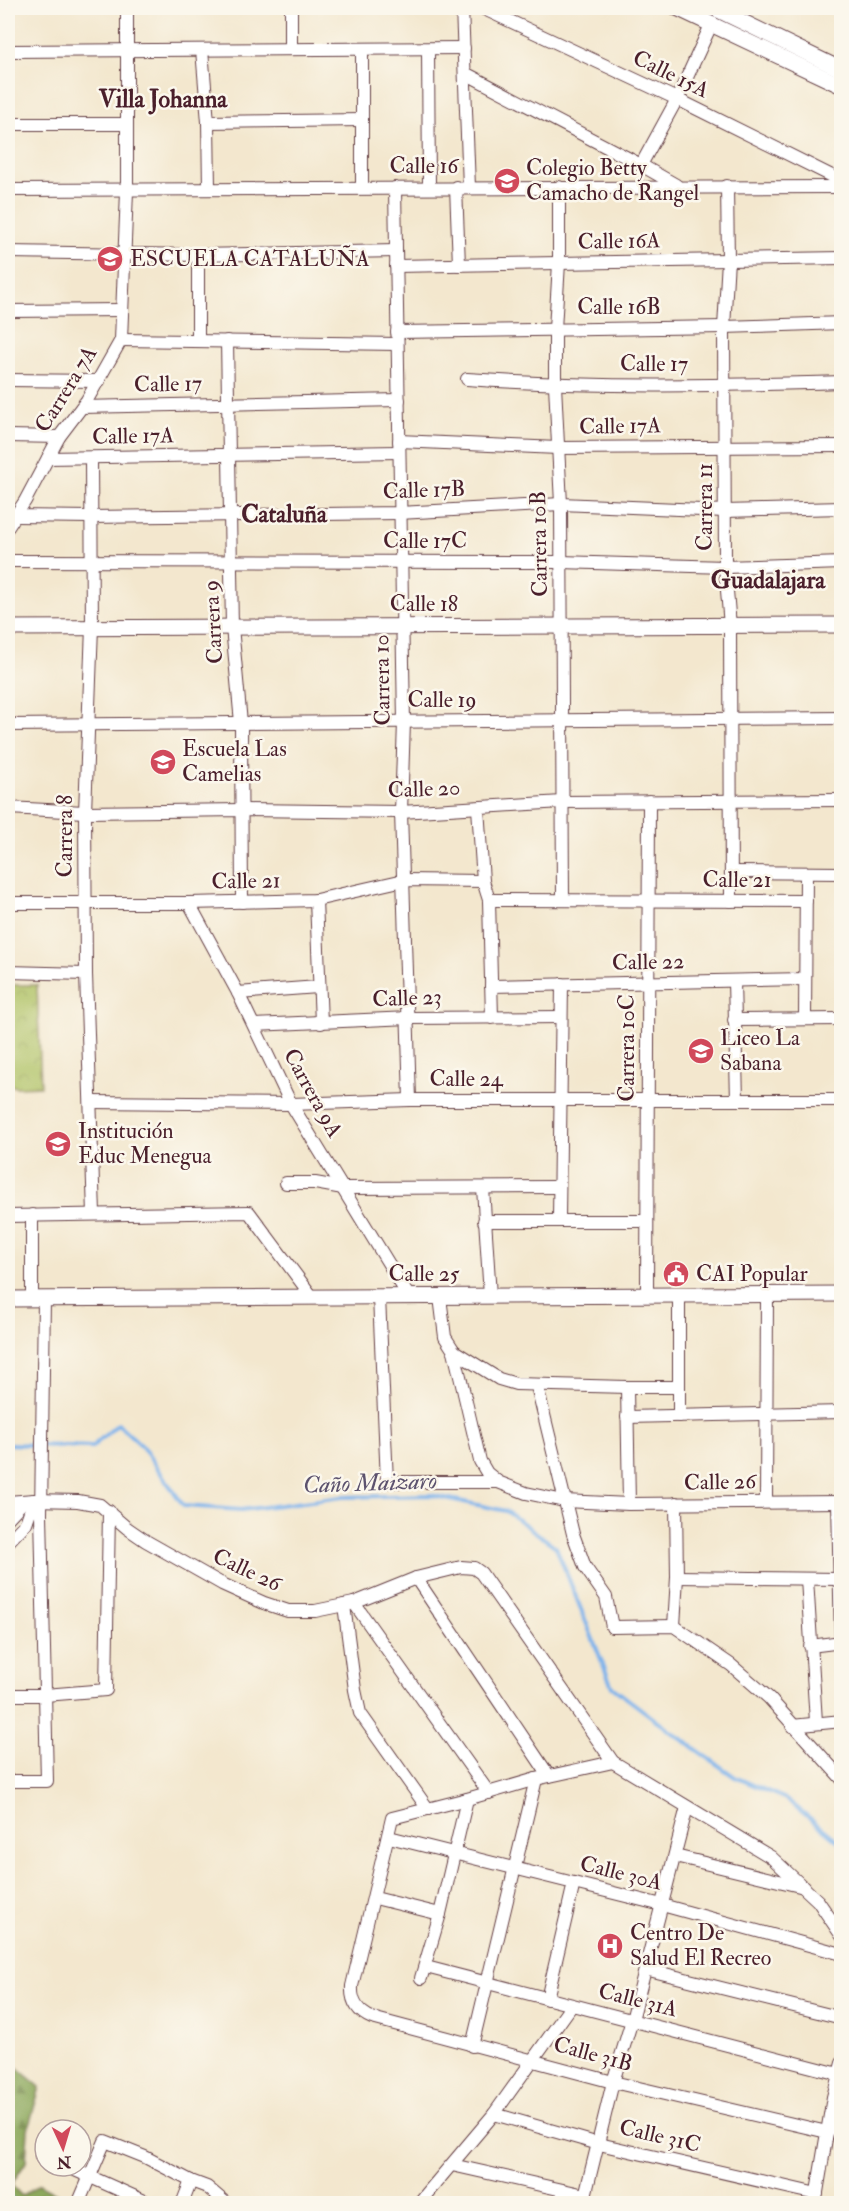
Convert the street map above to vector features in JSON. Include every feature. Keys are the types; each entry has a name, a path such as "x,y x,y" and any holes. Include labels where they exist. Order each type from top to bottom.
{"street":[{"path":"127,8 127,191"},
{"path":"291,8 291,49"},
{"path":"459,265 465,73 462,8"},
{"name":"Calle 15A","path":"482,8 676,99 842,181"},
{"path":"677,8 842,86"},
{"path":"714,8 842,70"},
{"path":"641,165 711,25"},
{"path":"8,51 464,48"},
{"path":"362,49 362,188"},
{"path":"428,49 429,187"},
{"path":"202,50 208,122 209,188"},
{"path":"465,73 678,186"},
{"path":"208,122 362,120"},
{"path":"8,124 127,124"},
{"name":"Carrera 11","path":"727,186 728,260 724,327 725,567 730,626 731,901"},
{"name":"Carrera 10B","path":"559,187 555,385 561,504 563,900"},
{"name":"Calle 16","path":"8,190 842,187"},
{"name":"Carrera 10","path":"395,188 404,722 401,812 410,1100"},
{"name":"Carrera 7A","path":"8,527 12,515 48,459 59,437 99,381 121,340 127,191"},
{"path":"8,252 198,255 396,251"},
{"path":"198,255 198,341"},
{"name":"Calle 16A","path":"396,266 842,258"},
{"path":"8,311 121,310"},
{"name":"Calle 16B","path":"121,340 397,338 555,329 842,323"},
{"name":"Carrera 9","path":"227,341 232,627 241,723 243,902"},
{"name":"Calle 17","path":"467,379 555,385 725,386 842,382"},
{"path":"8,380 99,381"},
{"name":"Calle 17","path":"82,407 399,400"},
{"path":"8,436 59,437"},
{"name":"Calle 17A","path":"48,459 229,455 399,447 842,446"},
{"name":"Carrera 8","path":"91,458 92,627 85,812 86,974 94,1214"},
{"name":"Calle 17B","path":"12,515 90,517 399,513 561,504 725,511 842,508"},
{"name":"Calle 17C","path":"8,561 561,562 725,567 842,563"},
{"name":"Calle 18","path":"8,628 842,625"},
{"name":"Calle 19","path":"8,725 842,718"},
{"name":"Calle 20","path":"8,808 85,812 242,810 401,812 562,802 842,800"},
{"name":"Carrera 10C","path":"647,1295 649,801"},
{"path":"478,808 483,881 489,900 492,1018"},
{"path":"731,872 842,873"},
{"path":"805,1019 806,873"},
{"name":"Calle 21","path":"8,903 316,900 404,880 483,881"},
{"path":"316,900 321,1023"},
{"name":"Calle 21","path":"489,900 806,901"},
{"name":"Carrera 9A","path":"189,903 238,993 291,1104 409,1297"},
{"path":"8,972 86,974"},
{"name":"Calle 22","path":"491,986 805,979"},
{"path":"734,981 737,1100"},
{"path":"559,1220 562,984"},
{"path":"238,993 318,987"},
{"name":"Calle 23","path":"254,1025 409,1018 561,1017"},
{"path":"734,1020 842,1019"},
{"name":"Calle 24","path":"91,1102 291,1104 410,1100 842,1100"},
{"path":"286,1183 315,1183 343,1188 558,1187"},
{"path":"483,1188 490,1296"},
{"path":"8,1216 249,1212 313,1298"},
{"path":"8,1542 26,1523 42,1462 44,1403 32,1215"},
{"path":"484,1221 646,1221"},
{"name":"Calle 25","path":"8,1299 842,1294"},
{"path":"679,1295 679,1416"},
{"path":"765,1502 767,1295"},
{"name":"Calle 26","path":"379,1297 387,1482 498,1482 526,1493 564,1501 629,1504 840,1502"},
{"path":"441,1297 445,1337 454,1351 480,1461 487,1473 498,1482"},
{"path":"454,1351 500,1379 516,1384 678,1387"},
{"path":"537,1386 573,1534 585,1567 606,1597 612,1627 674,1626 710,1650 769,1698 842,1779"},
{"path":"627,1387 629,1504"},
{"path":"627,1417 842,1412"},
{"path":"8,1518 33,1501"},
{"path":"8,1780 47,1781 45,1695 33,1501"},
{"name":"Calle 26","path":"8,1502 93,1502 109,1511 127,1528 146,1541 222,1584 288,1611 304,1612 349,1604 416,1578 468,1566 474,1568 481,1573 613,1762"},
{"path":"810,1646 841,1642 840,1502"},
{"path":"674,1626 677,1577 676,1503"},
{"path":"8,1695 45,1695 106,1690 109,1511"},
{"path":"677,1577 840,1580"},
{"path":"416,1578 549,1776"},
{"path":"807,1579 816,1722"},
{"path":"349,1604 489,1793"},
{"path":"349,1604 355,1690 360,1713 428,1809"},
{"path":"792,1726 842,1721"},
{"path":"467,1799 440,1914 375,1898 392,1818 536,1779 613,1762 757,1846 805,1887 818,1901 842,1936"},
{"path":"472,2046 536,1779"},
{"path":"452,2165 584,2199 687,1807"},
{"name":"Calle 30A","path":"389,1837 662,1905 842,1954"},
{"path":"675,1856 805,1887"},
{"path":"547,1999 574,1883"},
{"name":"Calle 31B","path":"375,1898 352,1986 355,2004 360,2012 372,2019 613,2082 827,2132"},
{"name":"Calle 31A","path":"440,1914 424,1973 487,1983 840,2069"},
{"path":"645,1970 842,2018"},
{"path":"418,2204 494,2114 572,2005"},
{"path":"816,2199 840,2069"},
{"name":"Calle 31C","path":"494,2114 599,2144 816,2199"},
{"path":"93,2171 105,2141 145,2157 207,2187 227,2204"},
{"path":"93,2177 151,2204"},
{"path":"78,2204 90,2178"},
{"path":"182,2204 191,2181"}],"green space":[{"path":"8,985 37,985 41,1086 8,1085"},
{"path":"8,2060 40,2087 28,2129 26,2162 11,2185 22,2196 39,2184 65,2198 63,2203 8,2203"}],"waterway":[{"name":"Caño Maizaro","path":"8,1444 92,1447 118,1424 141,1445 184,1506 241,1510 342,1497 431,1495 506,1511 556,1547 612,1687 735,1777 786,1799 842,1844"},
{"path":"8,2195 14,2204"}],"place":[{"name":"Colegio Betty Camacho de Rangel","path":"507,181"},
{"name":"ESCUELA CATALUÑA","path":"110,259"},
{"name":"Escuela Las Camelias","path":"163,762"},
{"name":"Liceo La Sabana","path":"701,1051"},
{"name":"Institución Educ Menegua","path":"58,1144"},
{"name":"CAI Popular","path":"676,1274"},
{"name":"Centro De Salud El Recreo","path":"610,1946"}],"district":[{"name":"Villa Johanna","path":"163,99"},
{"name":"Cataluña","path":"284,514"},
{"name":"Guadalajara","path":"768,580"}]}
